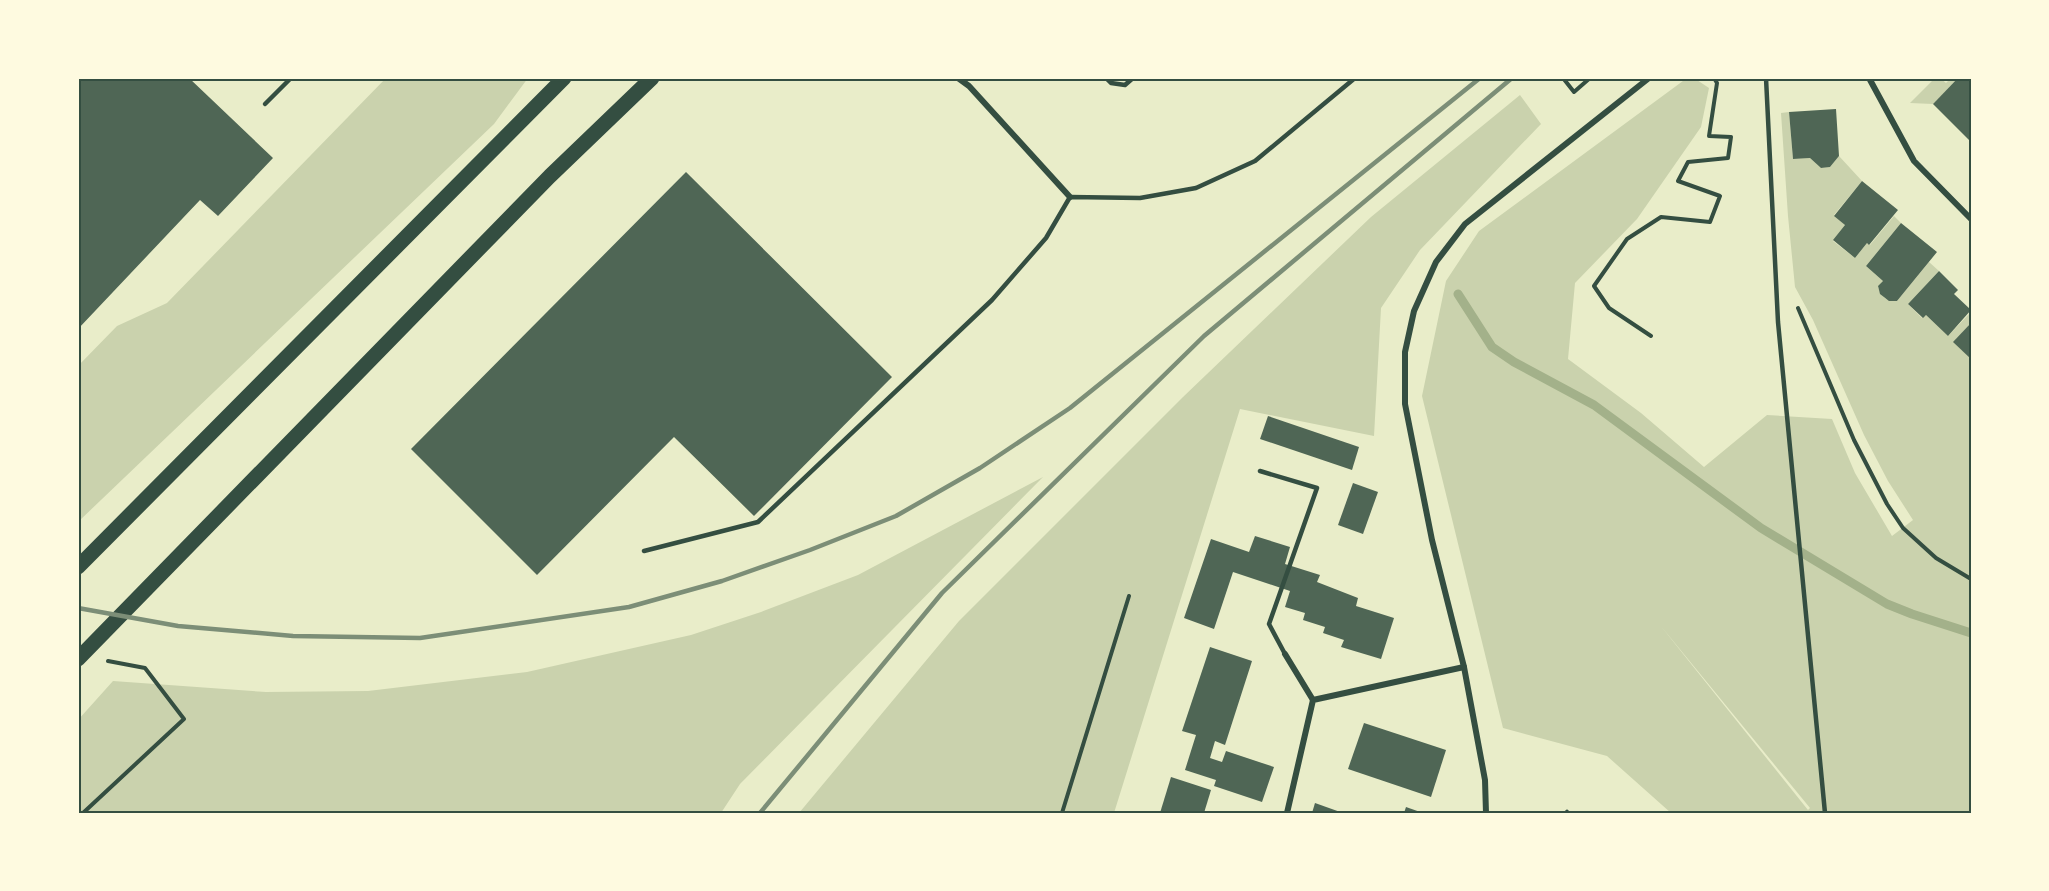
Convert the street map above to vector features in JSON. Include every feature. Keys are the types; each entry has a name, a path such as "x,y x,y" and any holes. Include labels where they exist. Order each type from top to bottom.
{"main road":[{"path":"78,567 564,78"},
{"path":"78,659 549,176 652,78"}],"street":[{"path":"958,78 969,86 1070,197"},
{"path":"967,78 969,86"},
{"path":"1486,813 1485,780 1464,667 1432,540 1405,405 1405,352 1414,310 1437,262 1464,224 1649,78"},
{"path":"1869,78 1904,147 1914,161 1971,219"},
{"path":"1285,654 1313,700 1287,813"},
{"path":"1313,700 1464,667"}],"lane":[{"path":"265,104 291,78"},
{"path":"1106,78 1111,83 1125,85 1133,78"},
{"path":"644,551 758,522 992,300 1046,238 1070,197 1140,198 1196,188 1255,161 1355,78"},
{"path":"1766,78 1778,322 1825,813"},
{"path":"1260,471 1317,488 1269,624 1285,654"}],"path":[{"path":"1563,78 1574,92 1590,78"},
{"path":"1651,336 1609,308 1594,286 1627,239 1660,217 1710,222 1720,196 1678,181 1688,162 1728,159 1731,137 1709,136 1717,83 1714,78"},
{"path":"1775,276 1796,304 1854,440 1887,504 1903,528 1936,558 1971,579"},
{"path":"1062,813 1129,596"},
{"path":"83,813 184,719 146,668"},
{"path":"89,806 91,813"}],"green space":[{"path":"386,78 528,78 494,124 78,522 78,366 117,326 167,303"},
{"path":"1687,78 1694,78 1709,88 1701,127 1637,219 1575,283 1568,359 1641,413 1704,467 1767,415 1832,419 1855,473 1892,536 1913,520 1888,481 1864,435 1813,320 1795,287 1781,113 1789,112 1793,159 1810,158 1821,168 1830,167 1839,156 1862,181 1834,215 1845,225 1833,241 1855,258 1867,243 1870,245 1894,216 1901,223 1866,266 1883,281 1878,287 1882,296 1897,301 1929,262 1939,271 1908,304 1922,318 1926,315 1948,336 1971,312 1971,813 1671,813 1607,756 1503,728 1422,396 1446,281 1479,231","holes":["1660,625 1810,808 1808,810"]},
{"path":"1935,78 1940,78 1946,83 1951,78 1958,78 1933,104 1910,103"},
{"path":"1520,95 1541,124 1420,250 1381,308 1374,436 1240,409 1114,813 799,813 959,621 1183,397 1371,217"},
{"path":"1043,477 740,784 721,813 78,813 78,720 113,681 266,692 368,691 527,672 691,635 761,612 858,575"}],"building":[{"path":"78,78 189,78 273,158 218,216 200,200 78,329"},
{"path":"1958,78 1971,78 1971,137 1969,140 1933,104"},
{"path":"1836,109 1839,156 1830,167 1821,168 1810,158 1793,159 1789,112"},
{"path":"686,172 892,377 754,516 674,437 537,575 411,449"},
{"path":"1862,181 1898,210 1855,258 1833,240 1845,225 1834,216"},
{"path":"1901,223 1937,252 1897,301 1889,301 1880,294 1878,286 1883,281 1866,266"},
{"path":"1939,271 1958,290 1954,294 1971,310 1948,336 1926,315 1923,318 1908,304"},
{"path":"1971,323 1971,359 1953,342"},
{"path":"1268,416 1359,447 1352,470 1260,439"},
{"path":"1353,483 1378,492 1363,534 1338,525"},
{"path":"1255,536 1290,547 1285,564 1320,575 1317,582 1358,598 1356,606 1394,618 1381,659 1341,647 1344,640 1323,633 1325,627 1303,620 1305,613 1285,607 1290,591 1233,572 1214,629 1184,618 1211,539 1249,552"},
{"path":"1210,647 1252,661 1225,745 1215,741 1210,758 1222,762 1226,751 1274,767 1262,802 1214,786 1216,780 1185,770 1196,735 1182,731"},
{"path":"1364,723 1446,750 1431,797 1348,769"},
{"path":"1171,777 1211,790 1204,813 1160,813"},
{"path":"1315,803 1343,813 1312,813"},
{"path":"1406,807 1423,813 1404,813"}],"waterway":[{"path":"1458,294 1492,347 1514,362 1594,405 1761,528 1887,604 1971,633"}],"railway":[{"path":"78,608 178,626 293,636 420,638 629,607 722,581 810,550 896,516 980,468 1070,408 1480,78"},
{"path":"760,813 942,593 1204,336 1512,78"}]}
